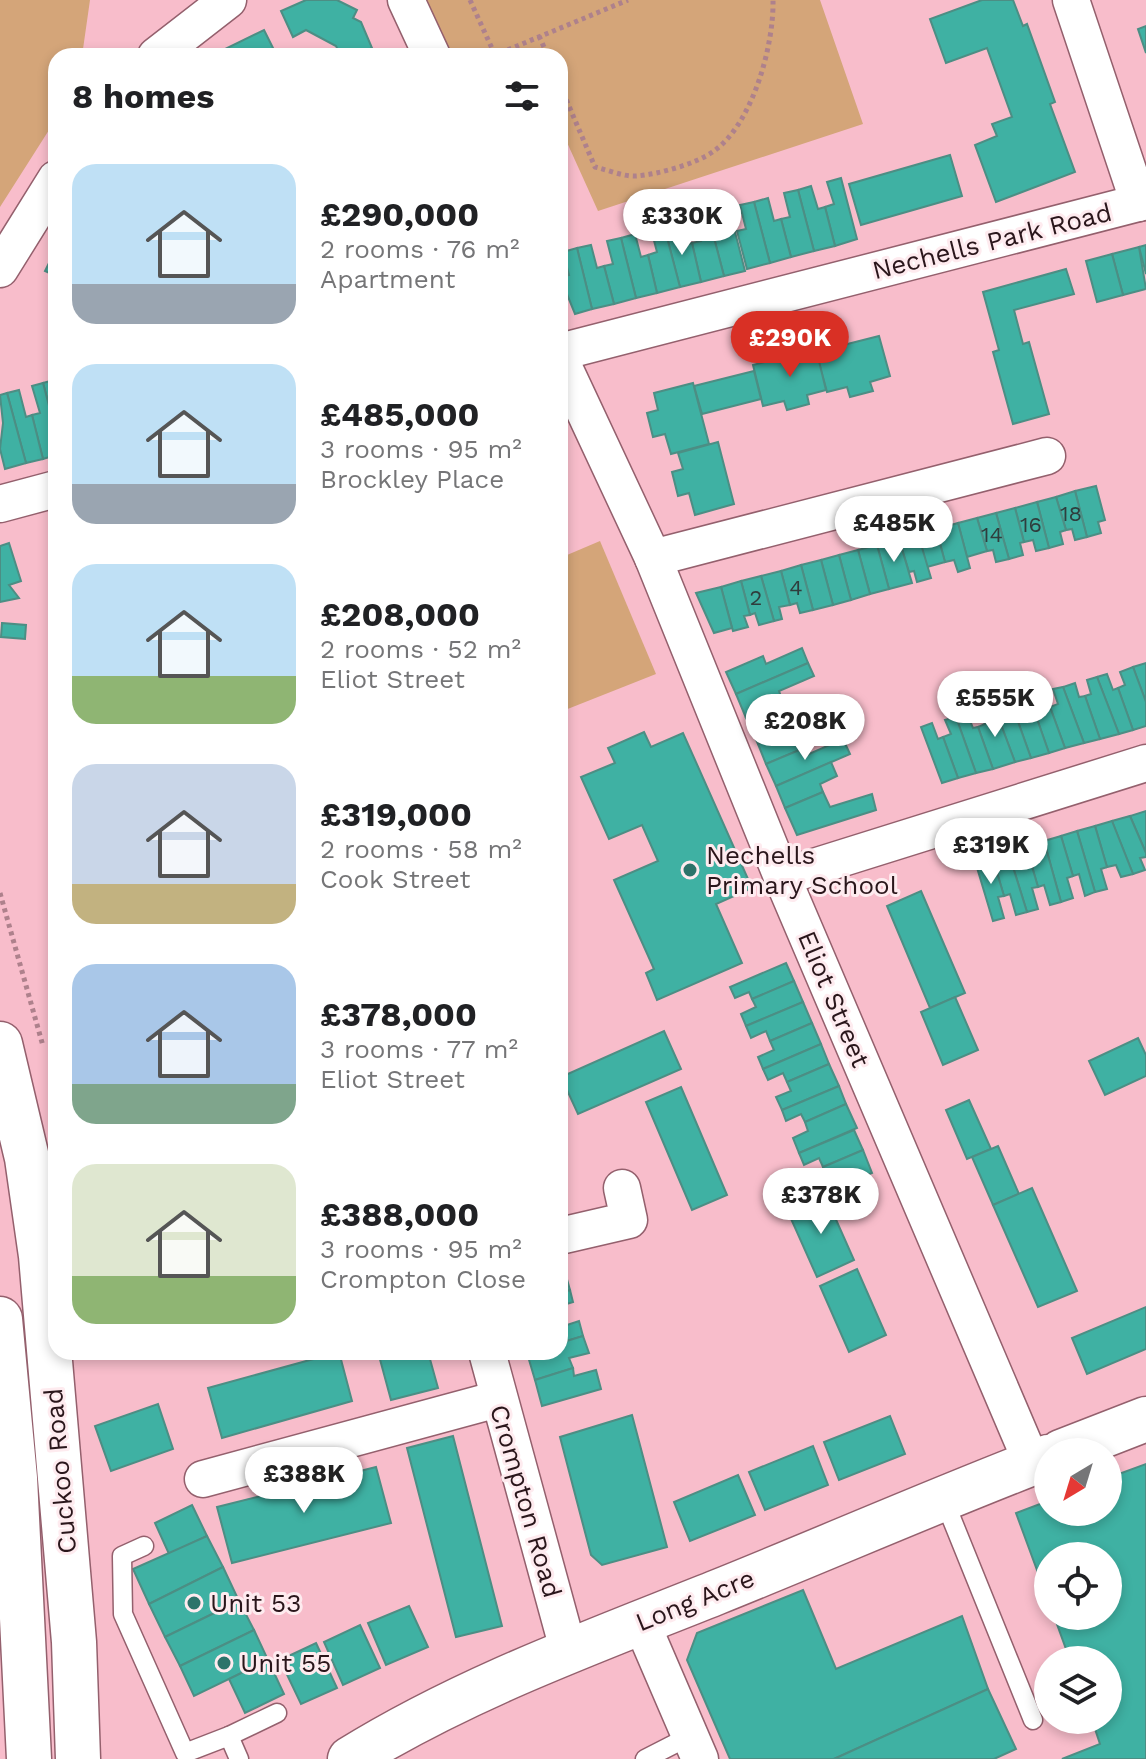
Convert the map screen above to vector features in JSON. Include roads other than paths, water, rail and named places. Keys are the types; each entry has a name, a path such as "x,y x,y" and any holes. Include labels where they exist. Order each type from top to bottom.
{"main road":[{"name":"Cuckoo Road","path":"0,1044 27,1158 41,1256 48,1338"},
{"name":"Cuckoo Road","path":"0,1319 29,1759"},
{"name":"Cuckoo Road","path":"50,1360 74,1642 78,1759"},
{"name":"Long Acre","path":"1096,1438 1146,1419"},
{"name":"Long Acre","path":"350,1759 397,1730 568,1649 1034,1462"}],"street":[{"path":"166,48 228,0"},
{"path":"406,0 428,48"},
{"path":"1071,0 1142,202"},
{"path":"0,269 48,192"},
{"name":"Nechells Park Road","path":"568,350 1142,202"},
{"name":"Eliot Street","path":"568,376 653,558 782,877 1038,1438"},
{"path":"653,558 1047,456"},
{"path":"0,504 48,491"},
{"path":"782,877 1146,763"},
{"path":"568,1234 629,1220 622,1188"},
{"name":"Crompton Road","path":"489,1360 568,1649"},
{"path":"203,1479 498,1399"},
{"path":"641,1622 695,1747"}],"lane":[{"path":"944,1500 1033,1720"},
{"path":"144,1546 122,1556 123,1614 185,1753 277,1713"},
{"path":"229,1736 239,1759"},
{"path":"645,1759 695,1747"}],"place":[{"name":"Nechells Primary School","path":"690,870"},
{"name":"Unit 53","path":"194,1603"},
{"name":"Unit 55","path":"224,1663"}]}
